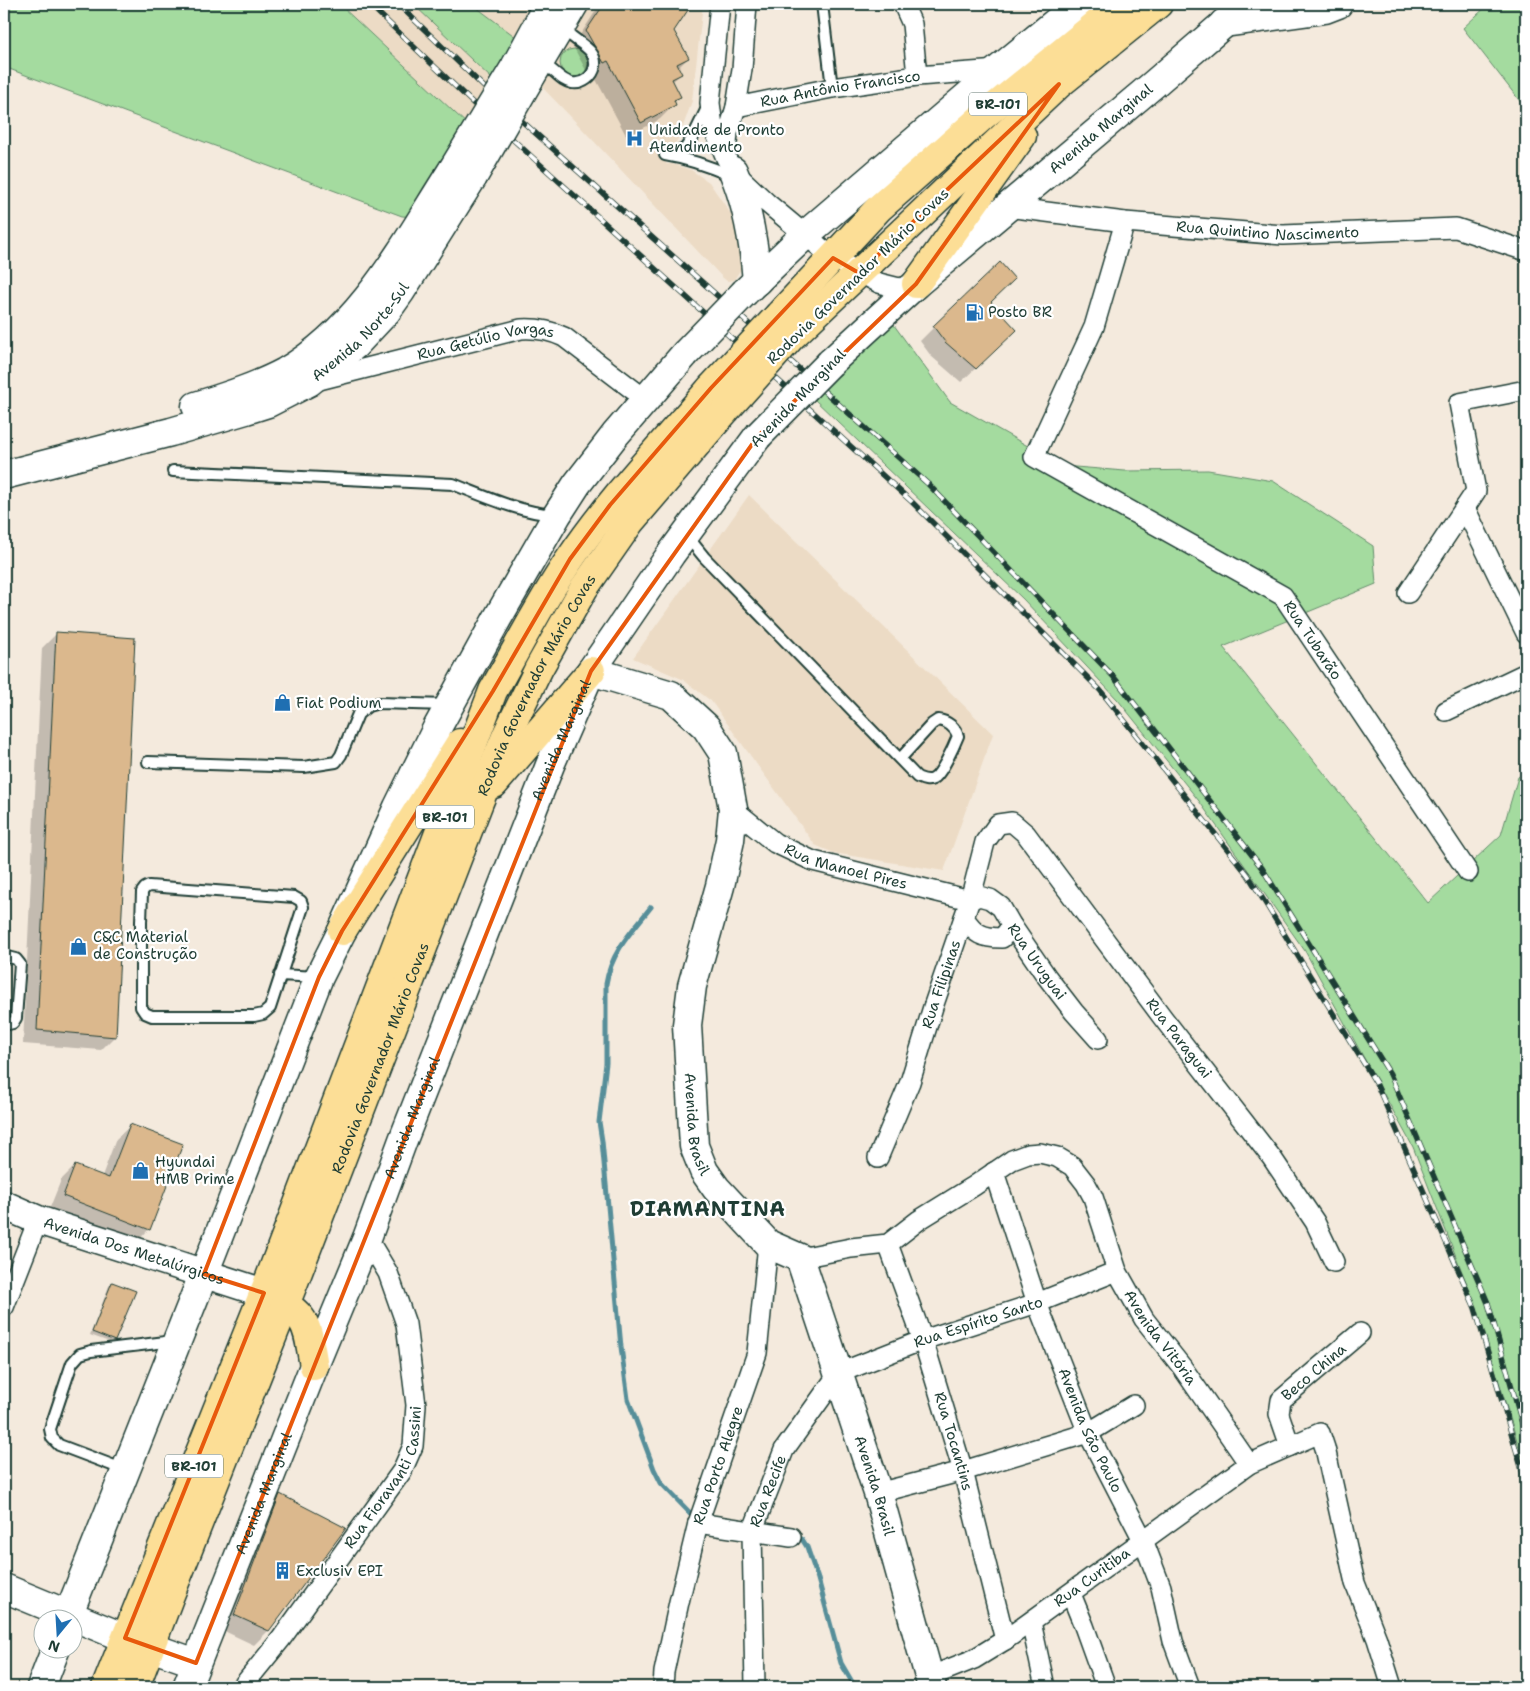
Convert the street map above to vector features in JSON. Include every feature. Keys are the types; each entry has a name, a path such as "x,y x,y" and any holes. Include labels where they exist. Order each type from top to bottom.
{"main road":[{"name":"Rodovia Governador Mário Covas","path":"106,1687 125,1638 275,1298 507,734 539,668 584,588 630,522 725,411 833,258 879,208 982,117 1122,4"},
{"name":"Rodovia Governador Mário Covas","path":"135,1687 170,1595 493,691 532,620 570,559 610,505 711,388 786,326 859,273 1059,84 1158,4"},
{"path":"916,284 1059,84"},
{"path":"479,802 591,671"},
{"path":"342,931 493,691"},
{"path":"275,1298 301,1316 307,1330 314,1366"}],"street":[{"path":"720,4 710,103 713,127 748,213 751,287"},
{"path":"747,4 742,69 736,107 728,133 731,169 767,203 833,258 879,283 899,288 916,284"},
{"path":"903,4 912,24 917,76"},
{"path":"72,1608 319,977 398,807 450,705 557,516 583,477 645,399 685,354 751,287 805,235 1078,4"},
{"name":"Avenida Marginal","path":"191,1675 367,1238 413,1112 550,765 591,671 758,436 830,364 916,284 1247,4"},
{"path":"1224,23 1325,9 1338,4"},
{"name":"Avenida Norte-Sul","path":"4,475 171,432 268,403 309,382 356,344 386,312 401,291 463,173 528,69 536,28 565,9"},
{"name":"Rua Antônio Francisco","path":"736,107 832,88 917,76 998,70"},
{"name":"Avenida Norte-Sul","path":"4,455 166,415 246,389 286,371 318,349 367,299 463,173"},
{"name":"Rua Quintino Nascimento","path":"1007,207 1124,222 1283,235 1456,228 1526,251"},
{"name":"Rua Tubarão","path":"1124,222 1094,327 1034,457 1283,596 1468,872"},
{"name":"Rua Getúlio Vargas","path":"309,382 521,329 536,328 564,337 645,399"},
{"path":"1408,592 1476,491 1459,403 1526,390"},
{"path":"1465,508 1526,634"},
{"name":"Avenida Brasil","path":"591,671 671,695 706,727 722,753 732,809 730,840 720,886 692,986 687,1025 694,1146 704,1170 716,1188 768,1244 800,1258 878,1493 931,1682"},
{"path":"1446,711 1526,672"},
{"name":"Rua Manoel Pires","path":"732,809 775,843 813,860 970,900"},
{"name":"Rua Filipinas","path":"878,1158 910,1082 970,900 985,842 998,824 1012,822"},
{"name":"Rua Paraguai","path":"1012,822 1026,834 1157,1010 1272,1158 1314,1222 1334,1262"},
{"name":"Rua Uruguai","path":"970,900 979,896 990,899 1001,907 1012,926 1068,1005 1098,1040"},
{"path":"964,918 972,931 990,938 1002,938 1012,926"},
{"name":"Avenida Vitória","path":"888,1244 919,1220 1012,1160 1028,1154 1040,1153 1057,1158 1072,1166 1093,1197 1117,1270 1144,1319 1182,1367 1249,1464"},
{"name":"Avenida São Paulo","path":"994,1172 1037,1303 1088,1433 1143,1540 1161,1587 1173,1641 1190,1687"},
{"name":"Avenida Dos Metalúrgicos","path":"4,1205 38,1220 275,1298"},
{"path":"4,1307 38,1220"},
{"name":"Rua Fioravanti Cassini","path":"242,1687 281,1639 402,1472 413,1446 416,1405 406,1324 388,1273 367,1238"},
{"name":"Rua Porto Alegre","path":"663,1687 664,1672 677,1611 698,1523 758,1352 768,1244"},
{"path":"800,1258 851,1248 888,1244"},
{"name":"Rua Tocantins","path":"888,1244 923,1340 963,1471 1006,1640"},
{"name":"Rua Espírito Santo","path":"839,1373 923,1340 1037,1303 1117,1270"},
{"name":"Beco China","path":"1290,1446 1279,1414 1281,1400 1360,1333"},
{"name":"Rua Recife","path":"755,1687 752,1532 784,1450 839,1373"},
{"path":"878,1493 963,1471 1088,1433 1134,1405"},
{"path":"1249,1464 1320,1433 1355,1583 1377,1639 1392,1687"},
{"name":"Rua Curitiba","path":"931,1682 1006,1640 1249,1464"},
{"path":"698,1523 791,1537"},
{"path":"4,1588 48,1608"},
{"path":"1072,1594 1106,1687"},
{"path":"82,1622 151,1647 191,1675"},
{"path":"1031,1622 1045,1687"},
{"path":"41,1687 52,1658"}],"lane":[{"path":"822,4 832,88"},
{"path":"528,69 546,65 567,82 573,83 586,80 591,76 595,64 592,53 566,32 565,9"},
{"path":"710,103 685,149 665,155 731,169"},
{"path":"173,472 453,484 492,500 538,514 557,516"},
{"path":"686,535 704,557 917,777 925,780 933,779 938,773 958,736 956,730 944,720 938,720 900,758"},
{"path":"148,762 304,767 336,762 341,755 358,714 368,706 379,703 450,705"},
{"path":"149,886 294,897 301,901 304,908 280,975 270,1008 263,1014 254,1016 152,1016 145,1013 140,1007 142,892 149,886"},
{"path":"4,956 16,959 20,964 16,1018 13,1023 4,1025"},
{"path":"280,975 319,977"},
{"path":"126,1471 59,1445 52,1438 50,1429 72,1362 80,1354 91,1351 177,1340"}],"highlighted area":[{"path":"1059,84 916,284 758,436 591,671 196,1663 125,1638 264,1293 204,1274 319,977 342,931 493,691 570,559 610,505 711,388 833,258 859,273"}],"shaded area":[{"path":"339,4 413,4 493,80 470,127"},
{"path":"472,4 533,4 517,38"},
{"name":"Unidade de Pronto Atendimento","path":"587,4 703,4 692,101 680,135 675,144 665,150 666,164 691,170 709,182 733,217 739,238 742,267 734,280 727,281 723,278 538,83"},
{"path":"749,495 993,734 944,871 834,853 815,845 711,701 682,679 633,658"}],"green space":[{"path":"4,4 339,4 470,127 417,217 402,216 4,67"},
{"path":"413,4 472,4 517,38 493,80"},
{"path":"1489,4 1526,4 1526,109 1463,28"},
{"path":"574,49 584,53 588,63 584,73 574,77 564,73 560,63 564,53"},
{"path":"891,321 950,402 1063,466 1125,471 1208,470 1273,481 1373,546 1376,584 1223,647 1428,903 1501,835 1518,777 1526,772 1526,1470 1477,1310 1413,1147 1305,951 1199,801 1118,700 1023,599 813,398"}],"building":[{"path":"604,4 692,4 674,31 689,58 677,64 682,74 672,79 681,97 674,100 676,105 641,123 608,61 604,63 586,31"},
{"name":"Posto BR","path":"1000,262 1015,279 991,302 1017,330 976,369 945,342 933,326"},
{"path":"56,632 135,638 116,1037 37,1030"},
{"path":"130,1124 183,1144 150,1230 63,1196 75,1165 109,1178"},
{"path":"112,1282 136,1291 115,1341 92,1332"},
{"name":"Exclusiv EPI","path":"280,1494 346,1528 269,1631 234,1615"}],"waterway":[{"path":"651,907 617,952 606,984 606,1063 599,1122 621,1347 628,1399 661,1483 692,1515"},
{"path":"795,1536 802,1539 807,1547 818,1579 841,1663 855,1687"}],"railway":[{"path":"369,4 476,106 912,502 1100,690 1248,875 1376,1083 1475,1308 1526,1484"},
{"path":"398,4 486,89 928,484 1113,676 1262,868 1390,1074 1488,1303 1526,1437"}],"place":[{"name":"Unidade de Pronto Atendimento","path":"635,139"},
{"name":"Posto BR","path":"974,312"},
{"name":"Fiat Podium","path":"282,703"},
{"name":"C&C Material de Construção","path":"79,946"},
{"name":"Hyundai HMB Prime","path":"141,1171"},
{"name":"Exclusiv EPI","path":"282,1571"}],"district":[{"name":"DIAMANTINA","path":"708,1209"}]}
